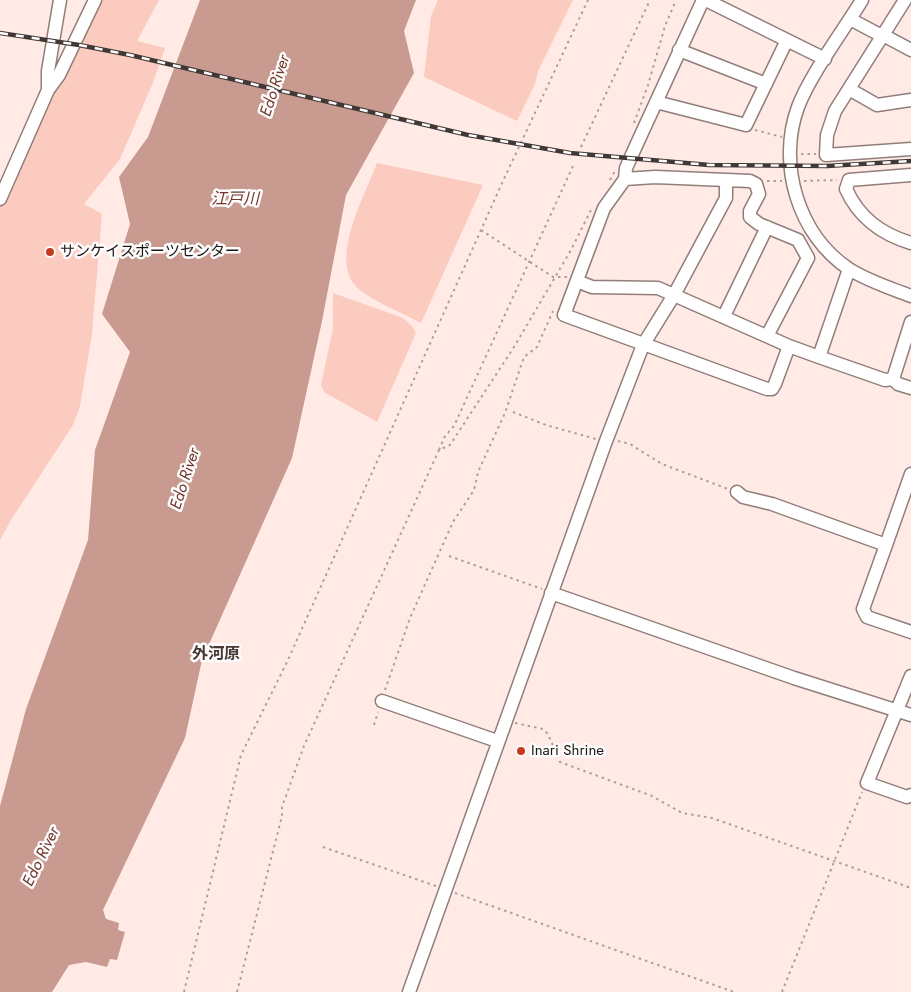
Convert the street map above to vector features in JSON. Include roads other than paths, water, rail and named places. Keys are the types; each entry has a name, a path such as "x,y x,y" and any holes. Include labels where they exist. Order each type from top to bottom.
{"street":[{"path":"48,90 48,71 60,0"},
{"path":"0,199 48,90 59,75 95,0"},
{"path":"789,346 772,389 643,345 564,315 570,278 620,174 626,168 679,50 704,0 825,59"},
{"path":"862,0 798,107 792,130 790,164 796,196 811,230 829,252 850,269 876,283 911,296"},
{"path":"905,0 832,118 827,135 826,155 911,149"},
{"path":"850,19 911,50"},
{"path":"656,102 746,125 787,40"},
{"path":"679,50 766,84"},
{"path":"849,89 877,105 911,100"},
{"path":"620,174 750,181 756,184 759,194 750,211 750,218 798,240 808,258 767,336"},
{"path":"911,175 849,180 846,183 850,199 866,219 887,234 911,244"},
{"path":"409,992 497,741 555,594 606,441 643,345 674,295 726,198 726,181"},
{"path":"724,316 767,227"},
{"path":"819,357 850,269"},
{"path":"570,278 592,287 658,288 789,346 885,380 893,379"},
{"path":"893,379 910,329"},
{"path":"893,379 898,384 911,388"},
{"path":"911,474 863,609 867,617 911,632"},
{"path":"737,492 743,497 772,504 886,545"},
{"path":"555,594 794,678 911,715"},
{"path":"911,676 867,783 907,797 911,795"},
{"path":"382,701 497,741"}],"water":[{"name":"江戸川","path":"200,0 416,0 404,31 414,73 346,195 322,321 292,458 202,660 185,738 103,910 106,919 119,923 118,930 125,932 117,960 110,959 107,967 86,962 69,965 52,992 0,992 0,806 26,709 88,540 95,450 130,352 102,314 130,224 119,177 148,137"}],"railway":[{"path":"0,33 130,55 468,135 570,153 709,165 827,166 911,161"}],"place":[{"name":"サンケイスポーツセンター","path":"50,252"},
{"name":"Inari Shrine","path":"521,751"}],"district":[{"name":"外河原","path":"216,655"}],"water label":[{"name":"Edo River","path":"276,86"},
{"name":"Edo River","path":"186,479"},
{"name":"Edo River","path":"42,857"}]}
